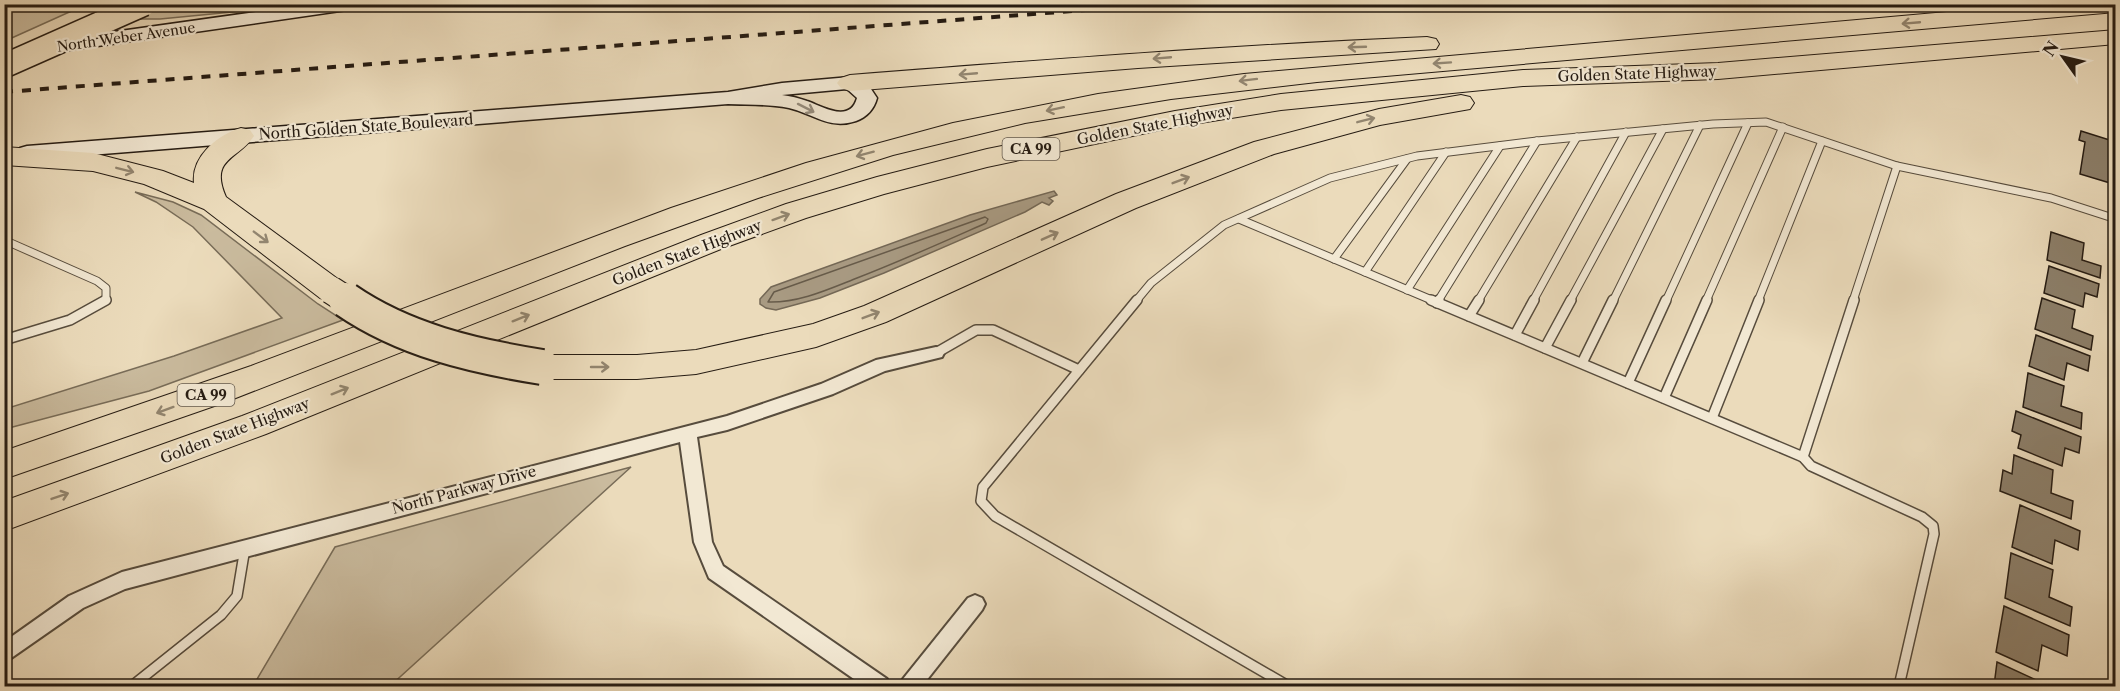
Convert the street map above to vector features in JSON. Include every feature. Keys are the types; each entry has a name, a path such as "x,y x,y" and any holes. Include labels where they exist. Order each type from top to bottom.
{"highway":[{"name":"Golden State Highway","path":"4,465 112,429 288,365 632,231 752,188 856,156 956,130 1084,104 1251,79 1731,40 2115,5"},
{"name":"Golden State Highway","path":"4,516 254,425 711,242 877,186 987,158 1281,102 1523,78 1718,71 2115,37"},
{"path":"850,83 1321,48 1626,39 1731,40"},
{"path":"4,155 93,162 153,177 214,202 331,290 373,317 418,339 477,356 542,367 637,367 696,362 816,335 875,314 1126,201 1264,148 1321,132 1379,117 1434,107 1718,71"},
{"path":"214,202 205,178 208,166 225,147 242,136"},
{"path":"4,446 49,434 112,429"}],"main road":[{"path":"4,54 121,4"},
{"path":"4,66 144,4"},
{"name":"North Weber Avenue","path":"4,54 354,4"},
{"name":"North Golden State Boulevard","path":"4,155 728,98 782,88 850,83 862,90 867,101 857,112 838,119 825,118 792,102 728,98"}],"street":[{"name":"North Parkway Drive","path":"4,654 67,608 122,580 727,423 780,406 882,365 936,353"},
{"path":"688,433 703,542 716,572 880,687"},
{"path":"910,687 975,604"}],"lane":[{"path":"1288,687 995,516 981,501 983,487 1151,283 1224,225 1330,178 1407,159 1538,141 1700,125 1766,122 1897,166 2051,198 2115,219"},
{"path":"1628,383 1748,123"},
{"path":"1582,363 1700,125"},
{"path":"1664,398 1783,127"},
{"path":"1545,348 1664,129"},
{"path":"1515,335 1626,132"},
{"path":"1469,316 1577,137"},
{"path":"1437,303 1538,141"},
{"path":"1712,418 1822,141"},
{"path":"1407,290 1500,146"},
{"path":"1365,272 1446,153"},
{"path":"1334,259 1407,159"},
{"path":"1803,457 1897,166"},
{"path":"1239,219 1803,457 1811,466 1922,517 1933,526 1934,534 1899,687"},
{"path":"4,240 97,280 106,288 106,300 88,313 64,324 4,340"},
{"path":"936,353 983,328 993,330 1079,370"},
{"path":"132,687 221,615 237,596 245,548"}],"shaded area":[{"path":"5,4 85,4 85,5 5,41"},
{"path":"162,5 306,5 160,19 129,19"},
{"path":"135,192 173,202 201,215 318,304 343,320 149,391 5,429 5,409 174,356 282,318 193,227 156,202"},
{"path":"631,467 390,686 253,686 335,547"}],"water":[{"path":"1054,191 1057,195 1049,198 1053,201 1049,205 1042,202 1025,212 884,273 820,298 776,310 760,304 760,299 771,287 970,215"}],"building":[{"path":"2081,131 2116,142 2110,183 2080,174 2085,142 2079,140"},
{"path":"2051,232 2084,243 2082,260 2101,266 2100,278 2047,260"},
{"path":"2049,266 2099,284 2097,297 2085,293 2083,307 2044,293"},
{"path":"2042,298 2075,310 2072,328 2093,336 2091,350 2035,329"},
{"path":"2036,335 2090,356 2088,371 2067,363 2064,380 2029,366"},
{"path":"2028,373 2064,386 2061,406 2082,413 2081,429 2023,407"},
{"path":"2016,411 2081,437 2079,453 2065,448 2062,466 2018,448 2021,435 2012,431"},
{"path":"2014,455 2053,470 2051,493 2073,501 2071,519 2000,491 2003,470 2012,474"},
{"path":"2020,505 2080,531 2078,550 2055,540 2052,564 2012,547"},
{"path":"2011,553 2053,570 2049,597 2072,607 2070,626 2005,598"},
{"path":"2004,606 2069,635 2067,656 2042,645 2038,671 1996,652"},
{"path":"1997,662 2047,685 2047,686 1994,686"}],"railway":[{"path":"4,92 1165,4"}]}
